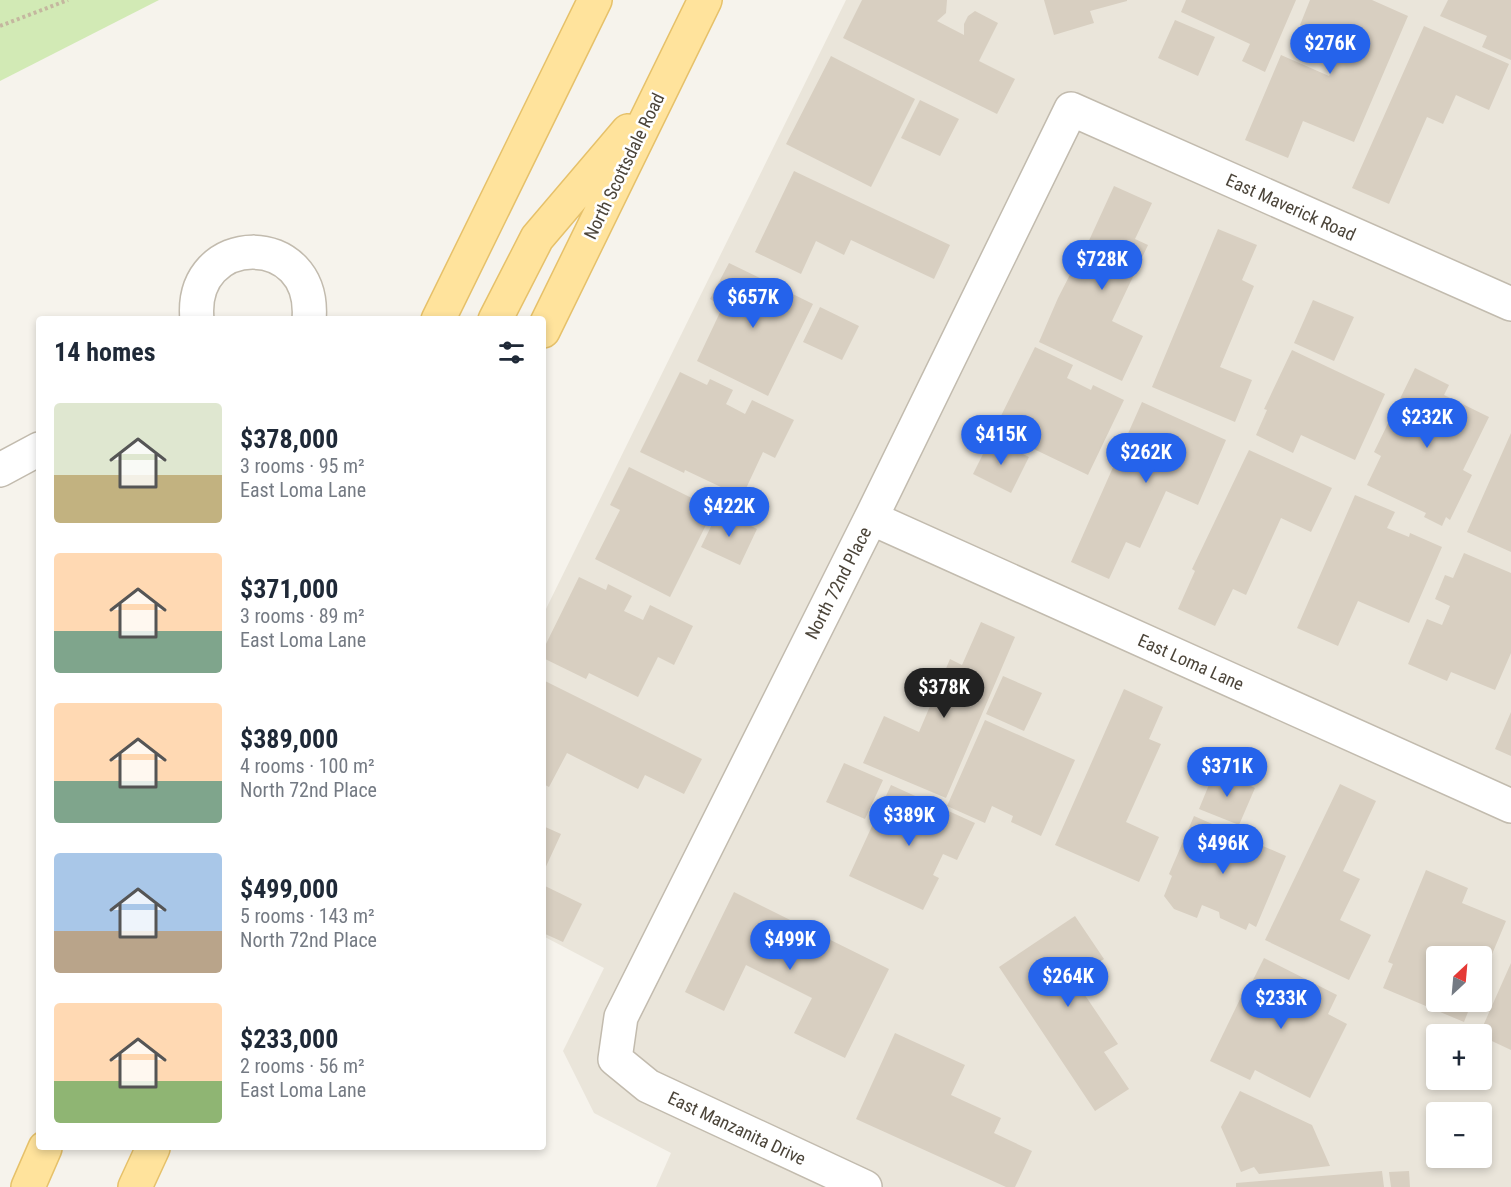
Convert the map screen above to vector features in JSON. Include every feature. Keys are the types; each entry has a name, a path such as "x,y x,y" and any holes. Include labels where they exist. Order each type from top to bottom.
{"main road":[{"path":"440,316 596,0"},
{"name":"North Scottsdale Road","path":"546,325 705,0"},
{"path":"497,316 537,238 660,93"},
{"path":"28,1187 44,1150"},
{"path":"135,1187 152,1150"}],"street":[{"name":"East Maverick Road","path":"1071,110 1511,304"},
{"name":"North 72nd Place","path":"615,1059 621,1017 871,518 1071,110"},
{"path":"197,316 195,303 201,285 211,269 225,258 243,252 262,252 280,258 295,269 306,285 310,304 309,316"},
{"path":"0,470 36,451"},
{"name":"East Loma Lane","path":"871,518 1511,806"},
{"name":"East Manzanita Drive","path":"615,1059 648,1086 865,1187"}],"path":[{"path":"0,26 68,0"}],"shaded area":[{"path":"846,0 1511,0 1511,1187 656,1187 671,1153 594,1113 563,1051 604,968 546,938 546,609"}],"green space":[{"path":"0,0 159,0 0,81"}],"building":[{"path":"862,0 947,0 946,13 937,21 964,35 964,24 968,16 975,11 998,23 979,61 1015,79 997,114 843,38"},
{"path":"1044,0 1127,1 1090,11 1094,23 1054,35"},
{"path":"1186,0 1296,0 1265,72 1242,61 1250,44 1181,12"},
{"path":"1310,0 1372,0 1408,16 1354,142 1303,121 1288,158 1245,140 1281,55 1329,76 1343,42 1300,25"},
{"path":"1448,0 1511,0 1511,60 1482,47 1487,36 1440,16"},
{"path":"1175,20 1215,37 1198,76 1158,58"},
{"path":"1424,26 1509,64 1489,110 1456,95 1443,124 1427,117 1389,204 1352,188"},
{"path":"831,56 915,99 871,187 786,144"},
{"path":"920,100 959,119 940,156 901,138"},
{"path":"794,171 950,245 934,279 851,240 844,255 816,241 801,274 755,252"},
{"path":"1114,186 1152,203 1135,239 1148,245 1112,321 1143,336 1122,381 1039,342 1058,298 1079,257 1081,258"},
{"path":"1218,229 1257,245 1242,280 1254,286 1220,367 1252,380 1235,422 1152,387"},
{"path":"729,263 813,304 768,396 697,361 723,306 710,299"},
{"path":"1313,300 1354,317 1334,361 1294,343"},
{"path":"820,307 859,326 842,360 803,342"},
{"path":"1035,347 1073,365 1067,378 1091,390 1093,385 1124,400 1088,475 994,430"},
{"path":"1292,350 1385,394 1355,460 1301,435 1293,453 1256,435 1267,410 1264,409"},
{"path":"1415,368 1449,385 1444,395 1489,417 1463,470 1472,475 1450,520 1446,517 1442,526 1424,517 1426,513 1367,485 1381,456 1374,452"},
{"path":"680,372 707,385 710,379 733,390 726,404 745,414 752,400 794,420 775,458 763,452 742,497 640,452"},
{"path":"1142,402 1226,440 1198,505 1166,491 1140,548 1126,542 1109,579 1071,562"},
{"path":"1511,433 1511,552 1467,532"},
{"path":"991,438 1029,457 1011,493 973,474"},
{"path":"1249,450 1332,488 1311,532 1281,518 1246,595 1233,589 1215,626 1178,609 1195,571 1192,569"},
{"path":"629,467 714,509 670,597 595,559 620,510 610,505"},
{"path":"1355,495 1395,512 1387,528 1409,537 1410,533 1442,547 1409,623 1358,601 1338,646 1297,628"},
{"path":"719,510 757,529 740,565 701,547"},
{"path":"1464,553 1511,573 1511,653 1495,690 1451,672 1447,681 1408,664 1427,619 1442,625 1450,606 1435,599 1445,575 1453,578"},
{"path":"579,577 606,590 608,584 632,596 624,611 643,620 650,605 693,626 674,665 658,657 638,697 589,673 586,679 546,659 546,644"},
{"path":"981,622 1015,637 946,798 863,763 884,716 919,732 950,659 962,665"},
{"path":"1003,676 1042,693 1024,731 986,714"},
{"path":"546,681 702,759 684,794 645,775 638,789 567,753 549,787 546,786"},
{"path":"1124,689 1163,707 1149,739 1161,744 1126,822 1159,837 1139,882 1055,845"},
{"path":"1511,712 1511,756 1495,749"},
{"path":"985,720 1075,760 1041,836 1011,822 1013,816 992,806 985,823 947,806"},
{"path":"844,763 883,780 865,819 826,802"},
{"path":"1215,770 1255,788 1239,825 1199,809"},
{"path":"1340,784 1376,801 1343,871 1360,879 1340,920 1371,935 1349,980 1265,940"},
{"path":"891,785 975,823 957,860 943,854 933,875 939,878 923,910 849,876"},
{"path":"1194,816 1286,856 1256,927 1249,923 1246,930 1220,918 1219,912 1202,905 1197,918 1174,909 1164,896 1172,876 1169,874"},
{"path":"546,827 561,834 546,866"},
{"path":"1426,870 1468,888 1462,903 1506,921 1492,954 1492,946 1426,946 1426,1006 1383,988 1393,964 1388,962"},
{"path":"546,886 582,904 563,942 546,934"},
{"path":"734,892 889,969 845,1058 794,1033 812,998 746,965 724,1011 685,992"},
{"path":"1075,916 1104,959 1074,979 1118,1044 1104,1052 1129,1089 1095,1111 999,967"},
{"path":"1264,958 1337,995 1328,1014 1347,1024 1310,1098 1255,1070 1250,1080 1210,1061 1243,993 1246,994"},
{"path":"1511,963 1511,1050 1492,1041 1492,1024 1484,1024 1489,1012 1492,1012 1492,1006"},
{"path":"1440,1012 1468,1012 1464,1022"},
{"path":"895,1033 965,1065 951,1095 1001,1118 994,1133 1032,1151 1015,1187 1006,1187 856,1119"},
{"path":"1240,1091 1312,1125 1330,1166 1259,1174 1254,1167 1241,1172 1221,1127"},
{"path":"1382,1171 1384,1187 1236,1187 1236,1183"},
{"path":"1409,1171 1410,1187 1391,1187 1389,1172"}]}
